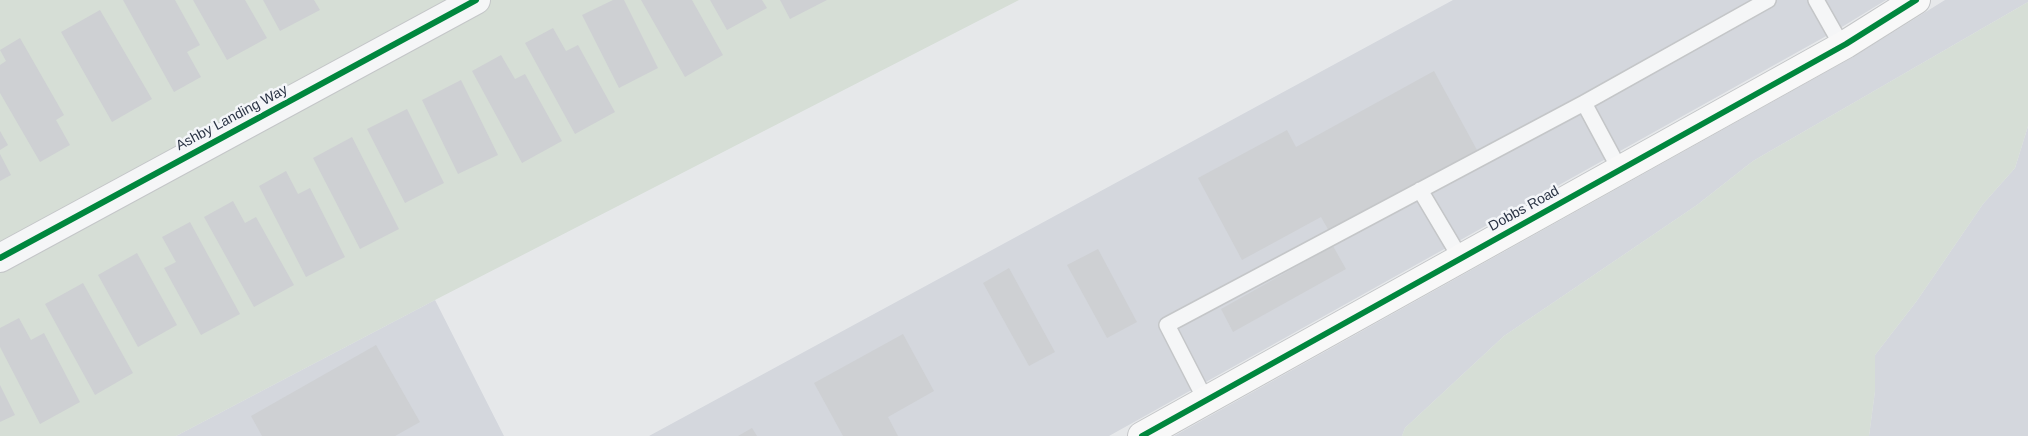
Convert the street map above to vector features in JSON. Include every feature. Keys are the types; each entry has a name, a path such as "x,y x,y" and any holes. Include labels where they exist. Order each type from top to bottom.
{"street":[{"name":"Ashby Landing Way","path":"0,258 476,0"},
{"name":"Dobbs Road","path":"1142,436 1842,46 1916,0"}],"lane":[{"path":"1206,401 1167,326 1584,102 1768,0"},
{"path":"1816,0 1842,46"},
{"path":"1584,102 1620,170"},
{"path":"1420,190 1461,259"}],"shaded area":[{"path":"0,0 1019,0 435,300 176,436 0,436"},
{"path":"1453,0 1886,0 1837,30 1109,436 649,436"},
{"path":"1945,0 2028,0 2028,2 1753,161 1697,205 1504,336 1405,428 1402,436 1174,436 1853,57"},
{"path":"2028,2 2028,126 2015,168 1983,204 1916,302 1875,355 1875,391 1869,436 1402,436 1405,428 1504,336 1697,205 1753,161"},
{"path":"2028,126 2028,436 1869,436 1875,391 1875,355 1916,302 1983,204 2015,168"},
{"path":"435,300 504,436 176,436"}],"building":[{"path":"123,0 175,0 200,45 187,52 201,77 174,92"},
{"path":"193,0 245,0 267,38 227,60"},
{"path":"263,0 314,0 320,10 280,31"},
{"path":"613,0 624,0 658,68 619,88 582,15"},
{"path":"641,0 692,0 723,55 685,77"},
{"path":"710,0 762,0 767,8 727,30"},
{"path":"780,0 827,0 790,19"},
{"path":"100,10 152,99 112,122 61,32"},
{"path":"553,28 566,51 578,45 615,112 575,134 525,43"},
{"path":"20,38 64,115 56,120 70,145 40,162 0,93 0,65 6,61 0,50"},
{"path":"501,55 515,79 525,74 562,141 522,163 472,71"},
{"path":"1434,71 1477,150 1329,231 1321,217 1242,260 1198,178 1287,130 1296,147"},
{"path":"461,80 498,155 458,174 422,100"},
{"path":"407,109 444,183 405,203 367,129"},
{"path":"0,131 8,145 0,150"},
{"path":"352,137 399,229 360,249 313,158"},
{"path":"0,154 11,175 0,181"},
{"path":"286,171 298,194 310,188 345,257 306,277 259,186"},
{"path":"233,201 245,223 256,217 294,285 254,307 204,217"},
{"path":"190,222 240,314 201,335 164,268 176,262 162,237"},
{"path":"1333,246 1346,269 1233,332 1221,309"},
{"path":"1098,249 1137,322 1107,338 1067,265"},
{"path":"137,253 177,325 138,347 98,275"},
{"path":"1009,268 1055,352 1029,366 983,283"},
{"path":"83,283 133,373 95,395 45,304"},
{"path":"19,318 31,340 44,333 80,402 40,424 0,347 0,328"},
{"path":"903,334 934,391 888,417 898,436 843,436 814,383"},
{"path":"376,345 420,422 395,436 262,436 251,416"},
{"path":"0,385 15,415 0,422"},
{"path":"752,428 757,436 738,436"}],"cycle path":[{"path":"0,258 476,0"},
{"path":"1142,436 1846,44 1916,0"}]}
